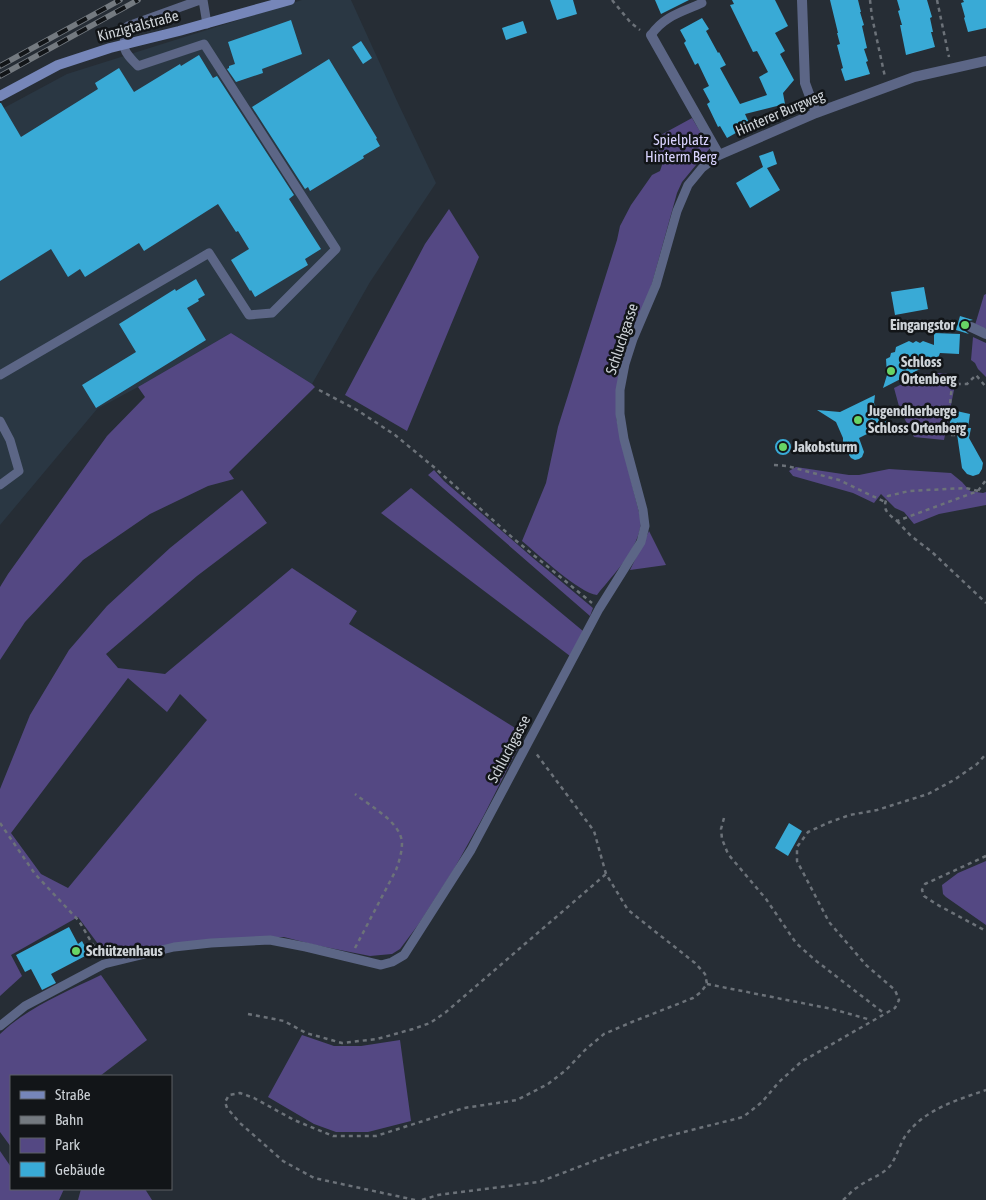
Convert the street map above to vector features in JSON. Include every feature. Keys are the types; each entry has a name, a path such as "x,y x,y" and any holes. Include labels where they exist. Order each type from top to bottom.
{"main road":[{"name":"Kinzigtalstraße","path":"0,96 58,65 110,48 207,24 290,0"}],"street":[{"path":"802,0 805,83 816,113"},
{"path":"651,35 719,155"},
{"name":"Hinterer Burgweg","path":"719,155 816,113 914,77 986,61"},
{"path":"971,327 986,334"}],"lane":[{"path":"0,374 209,253 249,316 272,312 336,249 204,44 138,66 127,55 123,45 128,26 202,0 207,24"},
{"path":"651,35 657,26 668,18 702,4"},
{"name":"Schluchgasse","path":"0,1026 25,1006 104,964 174,947 270,940 381,965 392,962 404,955 471,850 599,609 641,542 645,526 643,510 624,438 620,414 620,390 624,364 656,285 677,211 688,185 702,168 719,155"},
{"path":"0,421 10,440 19,470 0,485"}],"path":[{"path":"612,0 631,23 651,35"},
{"path":"870,0 887,87"},
{"path":"937,0 952,69"},
{"path":"959,431 959,436 947,435 952,384 967,384 976,375 986,387"},
{"path":"319,390 357,410 395,435 514,539 599,609"},
{"path":"774,465 787,466 838,480 885,502"},
{"path":"897,521 978,491 986,480"},
{"path":"978,491 966,488 908,490 888,496 884,508 910,536 932,552 986,603"},
{"path":"415,1200 314,1178 283,1161 240,1123 227,1108 225,1102 228,1095 240,1093 254,1098 294,1120 333,1136 376,1136 464,1108 517,1100 548,1084 566,1070 584,1050 604,1034 693,998 707,984 705,974 695,963 628,910 606,874 594,831 528,743"},
{"path":"422,1200 438,1195 539,1182 660,1138 743,1117 762,1102 779,1082 801,1062 895,1008 899,1000 895,990 866,965 829,922 797,861 797,847 808,832 830,822 928,794 954,780 977,764 986,754"},
{"path":"348,957 360,940 396,870 402,843 399,831 389,819 355,794"},
{"path":"724,818 722,839 728,854 766,899 796,944 884,1014"},
{"path":"0,823 35,874 79,921 104,964"},
{"path":"986,856 936,878 925,884 922,890 924,896 936,904 986,931"},
{"path":"248,1014 284,1021 306,1033 342,1043 377,1039 430,1023 446,1012 606,874"},
{"path":"707,984 832,1009 873,1020"},
{"path":"843,1200 857,1187 881,1174 891,1164 904,1138 913,1126 924,1117 955,1101 986,1090"}],"shaded area":[{"path":"302,0 351,0 436,183 370,282 312,384 231,333 97,409 0,525 0,110 67,74"}],"green space":[{"name":"Spielplatz Hinterm Berg","path":"692,118 710,148 682,182 677,193 651,287 616,394 616,417 641,520 640,531 625,560 597,595 580,588 522,541 546,483 558,427 620,226 631,205 652,175 660,171 662,165 656,139"},
{"path":"449,209 479,257 407,431 345,395 425,244"},
{"path":"986,294 985,329 975,325 984,295"},
{"path":"231,333 315,387 229,472 234,479 208,486 150,514 83,560 25,622 0,660 0,587 107,436 145,397 138,387"},
{"path":"973,337 986,343 986,377 971,360"},
{"path":"922,374 957,375 944,440 914,437 900,410 894,388"},
{"path":"796,467 849,475 889,469 951,473 970,491 986,492 986,505 939,514 914,524 904,512 895,508 881,494 874,503 853,493 793,476 789,471"},
{"path":"434,470 444,481 593,608 590,616 428,475"},
{"path":"411,488 583,631 570,656 381,513"},
{"path":"242,490 267,523 197,576 106,654 118,668 165,674 292,568 357,611 349,624 525,734 454,869 418,925 400,949 392,954 370,956 284,937 258,937 115,957 104,952 78,917 11,955 22,976 0,996 0,789 30,715 69,650 107,606 170,548","holes":["128,678 167,712 180,694 207,720 68,888 41,874 11,833"]},
{"path":"649,531 666,565 630,570"},
{"path":"986,861 986,925 946,897 943,894 942,885 958,873"},
{"path":"101,975 147,1040 101,1075 10,1075 10,1146 0,1132 0,1034 35,1008"},
{"path":"302,1035 334,1046 361,1046 400,1040 411,1121 368,1132 336,1132 314,1124 268,1097"},
{"path":"0,1151 10,1166 10,1190 64,1190 59,1200 0,1200"},
{"path":"81,1190 146,1190 152,1200 78,1200"}],"building":[{"path":"550,0 573,0 577,14 557,20"},
{"path":"655,0 689,0 661,14"},
{"path":"732,0 775,0 788,26 775,33 785,51 780,54 794,80 783,93 785,104 745,114 750,125 727,138 720,126 718,127 707,104 710,102 703,89 709,86 698,63 695,65 680,30 702,18 709,29 706,31 726,65 720,68 740,104 767,95 759,77 768,72 757,51 753,52 730,5 734,4"},
{"path":"830,0 858,0 867,48 864,49 868,61 866,62 870,74 845,81 837,45 840,44 838,33"},
{"path":"897,0 927,0 932,17 930,18 933,32 931,32 935,47 906,55"},
{"path":"963,0 986,0 986,28 968,32 961,3 964,2"},
{"path":"291,20 302,54 262,69 263,73 236,82 227,69 235,64 228,42"},
{"path":"523,21 527,33 506,40 502,28"},
{"path":"361,41 372,58 363,64 352,47"},
{"path":"199,55 213,78 217,76 294,195 289,199 321,249 305,259 308,265 255,297 231,260 249,249 218,204 144,251 139,243 85,277 80,269 68,277 51,249 0,281 0,103 21,137 98,89 95,83 119,68 134,92 180,64 181,66"},
{"path":"329,59 380,146 310,191 308,187 305,189 252,107"},
{"path":"773,151 777,164 767,168 780,190 750,208 736,183 763,167 759,156"},
{"path":"196,279 205,295 187,308 206,340 96,408 82,385 136,352 119,324 175,289 176,291"},
{"path":"924,287 928,309 895,315 891,292"},
{"name":"Eingangstor","path":"960,316 973,320 967,321 965,325 965,331 969,334 956,330"},
{"path":"934,333 960,334 959,354 940,353 935,365 920,369 883,388 887,375 886,359 890,357 891,353 895,352 896,347 909,341 920,343 923,341 934,345"},
{"name":"Jugendherberge Schloss Ortenberg","path":"875,395 874,403 881,417 898,426 879,428 859,438 864,452 862,457 855,460 849,455 849,447 843,443 843,438 836,422 817,410 840,412"},
{"path":"952,410 970,414 968,428 971,428 969,438 983,463 979,474 973,476 967,474 962,468 957,434 952,434 952,430 949,429"},
{"name":"Jakobsturm","path":"783,439 789,441 791,447 789,453 783,455 777,453 775,447 777,441"},
{"path":"789,823 802,831 788,856 775,848"},
{"path":"69,927 78,944 82,941 89,954 51,974 56,983 42,990 31,969 25,972 16,955"}],"railway":[{"path":"0,66 120,0"},
{"path":"0,76 138,0"}],"place":[{"name":"Eingangstor","path":"965,325"},
{"name":"Schloss Ortenberg","path":"891,371"},
{"name":"Jugendherberge Schloss Ortenberg","path":"858,420"},
{"name":"Jakobsturm","path":"783,447"},
{"name":"Schützenhaus","path":"76,951"}]}
